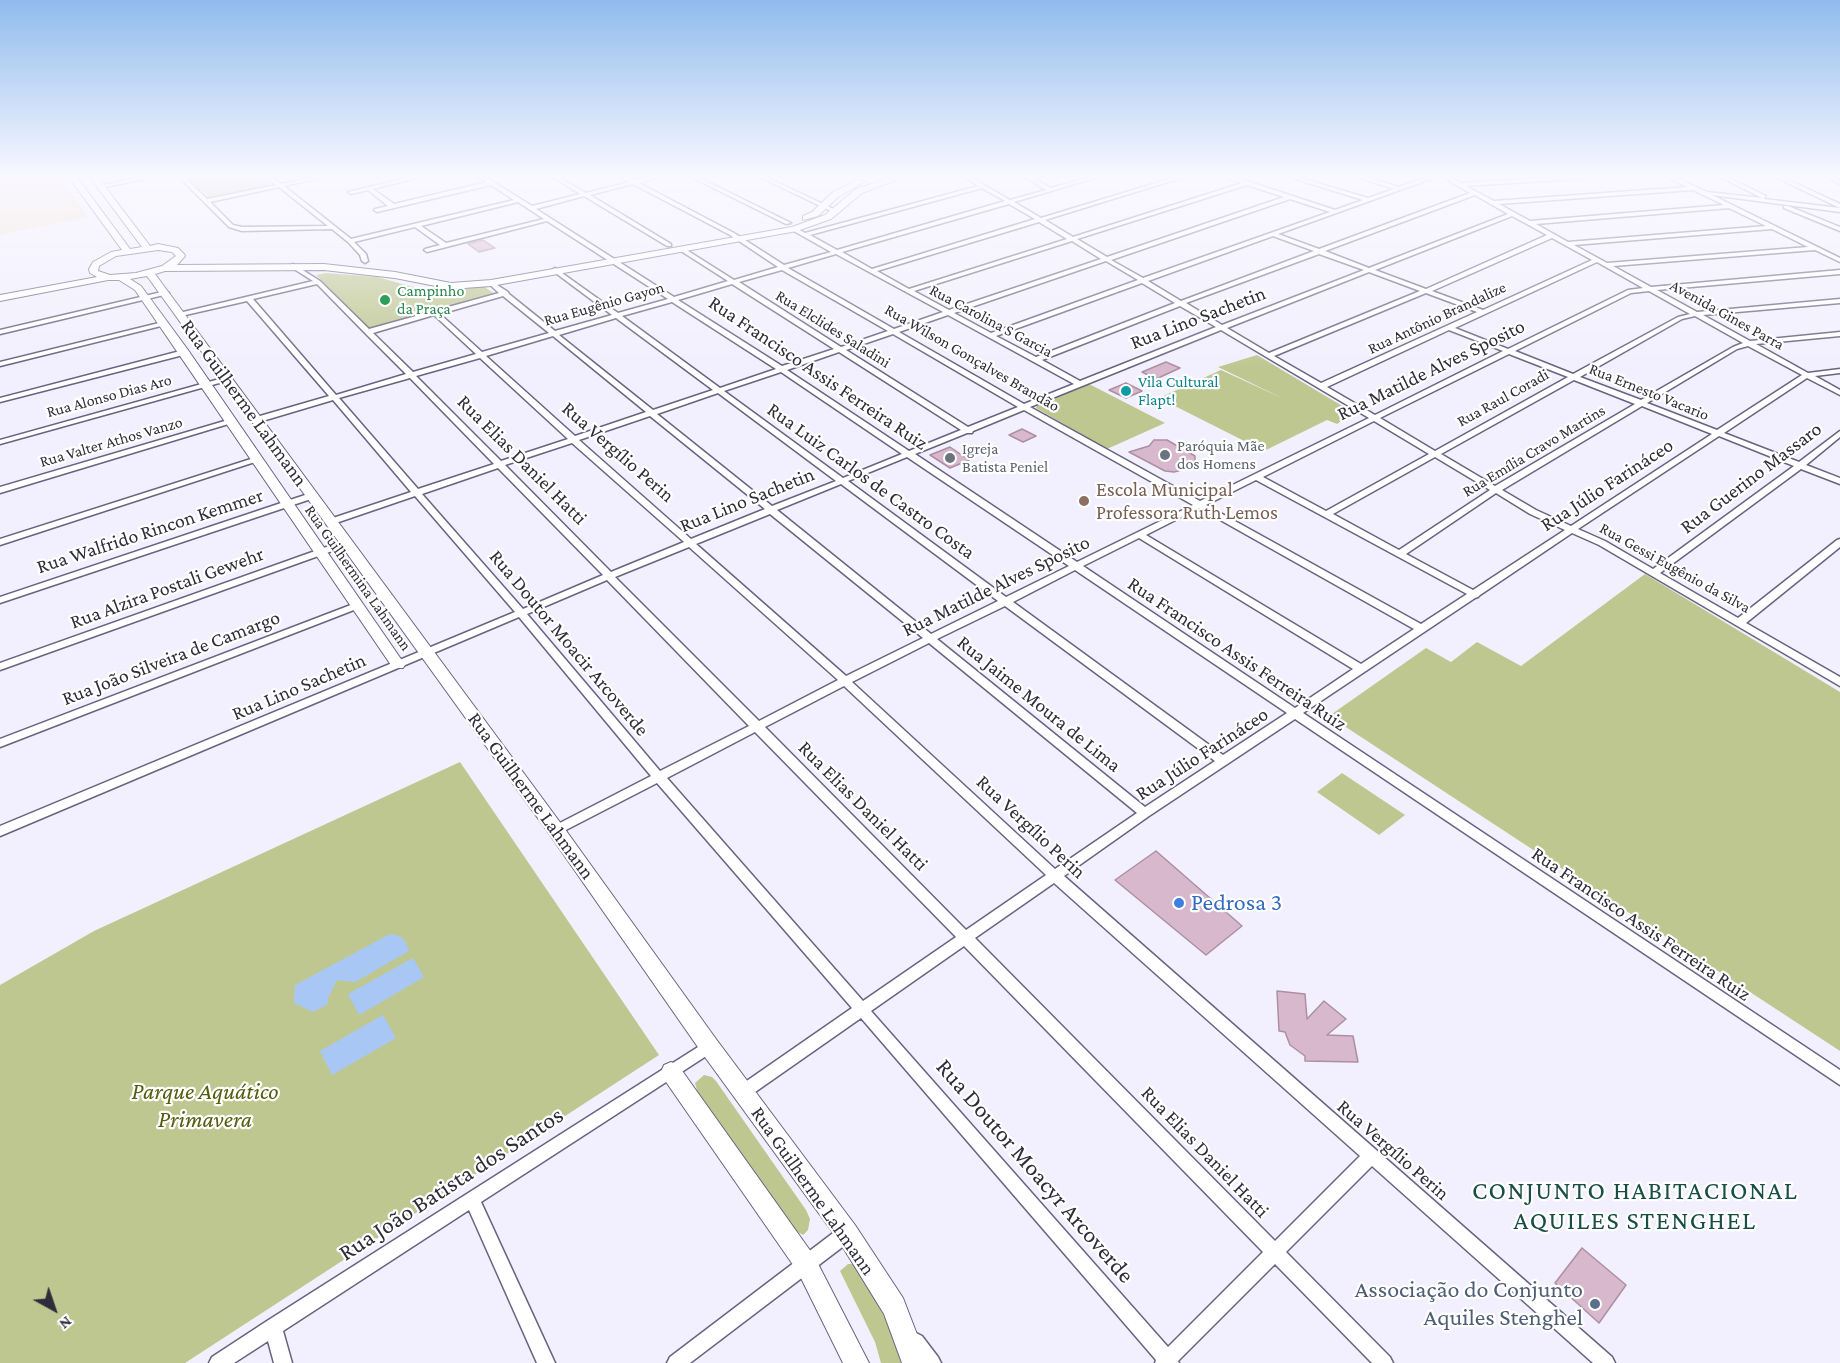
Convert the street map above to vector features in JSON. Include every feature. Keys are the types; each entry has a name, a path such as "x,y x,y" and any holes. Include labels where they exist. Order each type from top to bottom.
{"main road":[{"path":"119,240 127,251"},
{"path":"141,240 147,248"},
{"path":"36,290 150,273 178,260 365,261 450,278 471,278 603,255 713,240"},
{"path":"165,268 324,267 395,275 451,286 491,283 555,270 683,250 725,240"},
{"path":"0,298 67,281 93,268 103,259 127,251 147,248 175,250 181,256 178,260"},
{"name":"Rua Guilhermina Lahmann","path":"93,268 94,273 115,278 138,288 398,665"},
{"name":"Rua Guilherme Lahmann","path":"150,273 556,830 709,1046 847,1233 902,1324 915,1363"},
{"path":"417,281 430,274"},
{"path":"671,1072 806,1264 856,1363"}],"street":[{"path":"347,240 363,254 365,261"},
{"path":"350,242 359,240"},
{"path":"437,240 444,245"},
{"path":"427,250 466,240"},
{"name":"Rua Francisco Assis Ferreira Ruiz","path":"580,240 780,368 1840,1078"},
{"path":"660,240 669,245"},
{"name":"Rua Wilson Gonçalves Brandão","path":"739,240 782,267 1026,408 1422,630"},
{"name":"Rua Carolina S Garcia","path":"812,240 1080,384"},
{"name":"Rua Eugênio Gayon","path":"256,420 878,240"},
{"path":"872,272 977,240"},
{"path":"909,291 1067,240"},
{"name":"Rua Gessi Eugênio da Silva","path":"1075,240 1495,490 1570,530 1602,543 1840,682"},
{"path":"330,522 651,411 1161,240"},
{"path":"990,335 1256,240"},
{"path":"1287,240 1483,312"},
{"path":"1036,360 1181,303 1354,240"},
{"name":"Rua Lino Sachetin","path":"0,831 692,542 1026,408 1080,384 1448,240"},
{"path":"1270,355 1426,291 1543,240"},
{"name":"Avenida Gines Parra","path":"1558,240 1840,393"},
{"path":"1566,244 1619,240"},
{"path":"1798,240 1840,260"},
{"path":"1605,265 1815,248"},
{"name":"Rua Elclides Saladini","path":"683,250 969,431"},
{"name":"Rua Antônio Brandalize","path":"1322,386 1597,260"},
{"name":"Rua Elias Daniel Hatti","path":"293,266 315,280 410,374 968,938 1384,1363"},
{"path":"181,314 315,280 314,273 324,267"},
{"name":"Rua Luiz Carlos de Castro Costa","path":"555,270 715,390 1224,762"},
{"name":"Rua Matilde Alves Sposito","path":"556,830 845,681 1630,291 1840,272"},
{"name":"Rua Jaime Moura de Lima","path":"491,283 773,509 1145,813"},
{"path":"0,332 166,293"},
{"path":"367,332 506,293"},
{"name":"Rua Doutor Moacir Arcoverde","path":"248,298 521,613 658,776 864,1010"},
{"name":"Rua Raul Coradi","path":"1327,514 1680,318 1696,314 1840,301"},
{"name":"Rua Vergílio Perin","path":"435,313 572,438 692,542 1054,875 1606,1363"},
{"path":"0,364 163,324"},
{"name":"Rua Ernesto Vacario","path":"1449,328 1840,481"},
{"path":"1749,342 1840,334"},
{"name":"Rua Emília Cravo Martins","path":"1400,554 1495,490 1735,348 1749,342"},
{"path":"0,400 184,352"},
{"path":"1807,375 1840,371"},
{"name":"Rua Júlio Farináceo","path":"743,1092 1145,813 1807,375"},
{"name":"Rua Alonso Dias Aro","path":"0,442 226,380"},
{"name":"Rua Valter Athos Vanzo","path":"0,490 231,422"},
{"name":"Rua Guerino Massaro","path":"1654,573 1840,434"},
{"path":"0,542 257,460"},
{"path":"1257,477 1475,595"},
{"name":"Rua Walfrido Rincon Kemmer","path":"0,600 311,496"},
{"path":"1140,535 1362,670"},
{"path":"1740,622 1840,542"},
{"name":"Rua Alzira Postali Gewehr","path":"0,667 346,543"},
{"name":"Rua João Silveira de Camargo","path":"0,743 356,606"},
{"name":"Rua Doutor Moacyr Arcoverde","path":"864,1010 1167,1362"},
{"name":"Rua João Batista dos Santos","path":"218,1363 709,1046"},
{"path":"1167,1362 1371,1156"},
{"path":"472,1199 546,1363"},
{"path":"676,1363 847,1233"},
{"name":"Rua Guilherme Lahmann","path":"902,1324 932,1363"},
{"path":"273,1328 284,1363"}],"green space":[{"path":"326,273 377,277 421,289 449,292 483,286 495,294 370,329 316,275"},
{"path":"1257,355 1354,413 1337,424 1327,420 1264,451 1159,398 1221,370 1284,399 1218,367"},
{"path":"1089,384 1165,423 1107,449 1036,408 1038,404"},
{"path":"1645,574 1840,692 1840,1051 1329,716 1426,648 1451,662 1477,642 1521,666"},
{"name":"Parque Aquático Primavera","path":"460,762 659,1055 185,1363 0,1363 0,985 94,931"},
{"path":"1342,773 1405,815 1379,835 1317,792"},
{"path":"704,1075 716,1081 806,1210 810,1219 808,1230 803,1235 796,1231 698,1094 695,1083"},
{"path":"848,1264 855,1264 861,1272 890,1328 901,1363 881,1363 875,1342 840,1271"}],"water":[{"path":"390,934 400,936 409,951 355,982 337,980 328,998 328,1004 313,1012 294,1003 295,985"},
{"path":"413,958 424,977 359,1015 348,994"},
{"path":"383,1015 396,1038 332,1075 320,1051"}],"building":[{"path":"483,240 495,248 479,252 468,244"},
{"path":"1166,362 1180,368 1156,379 1142,372"},
{"name":"Vila Cultural Flapt!","path":"1126,383 1142,391 1126,398 1109,390"},
{"path":"1022,429 1036,436 1023,442 1009,435"},
{"name":"Paróquia Mãe dos Homens","path":"1154,440 1167,440 1195,456 1195,463 1190,468 1174,472 1165,471 1129,452 1149,446"},
{"name":"Igreja Batista Peniel","path":"950,447 969,460 950,468 930,455"},
{"name":"Pedrosa 3","path":"1156,851 1242,926 1206,955 1115,880"},
{"path":"1277,991 1305,994 1307,1019 1324,1001 1346,1019 1327,1035 1353,1036 1358,1062 1305,1061 1305,1056 1290,1045 1285,1032 1279,1031"},
{"name":"Associação do Conjunto Aquiles Stenghel","path":"1582,1248 1626,1285 1599,1323 1555,1283"}],"place":[{"name":"Campinho da Praça","path":"385,300"},
{"name":"Vila Cultural Flapt!","path":"1126,391"},
{"name":"Paróquia Mãe dos Homens","path":"1165,455"},
{"name":"Igreja Batista Peniel","path":"950,458"},
{"name":"Escola Municipal Professora Ruth Lemos","path":"1084,501"},
{"name":"Pedrosa 3","path":"1179,903"},
{"name":"Associação do Conjunto Aquiles Stenghel","path":"1595,1304"}],"district":[{"name":"CONJUNTO HABITACIONAL AQUILES STENGHEL","path":"1635,1206"}]}
